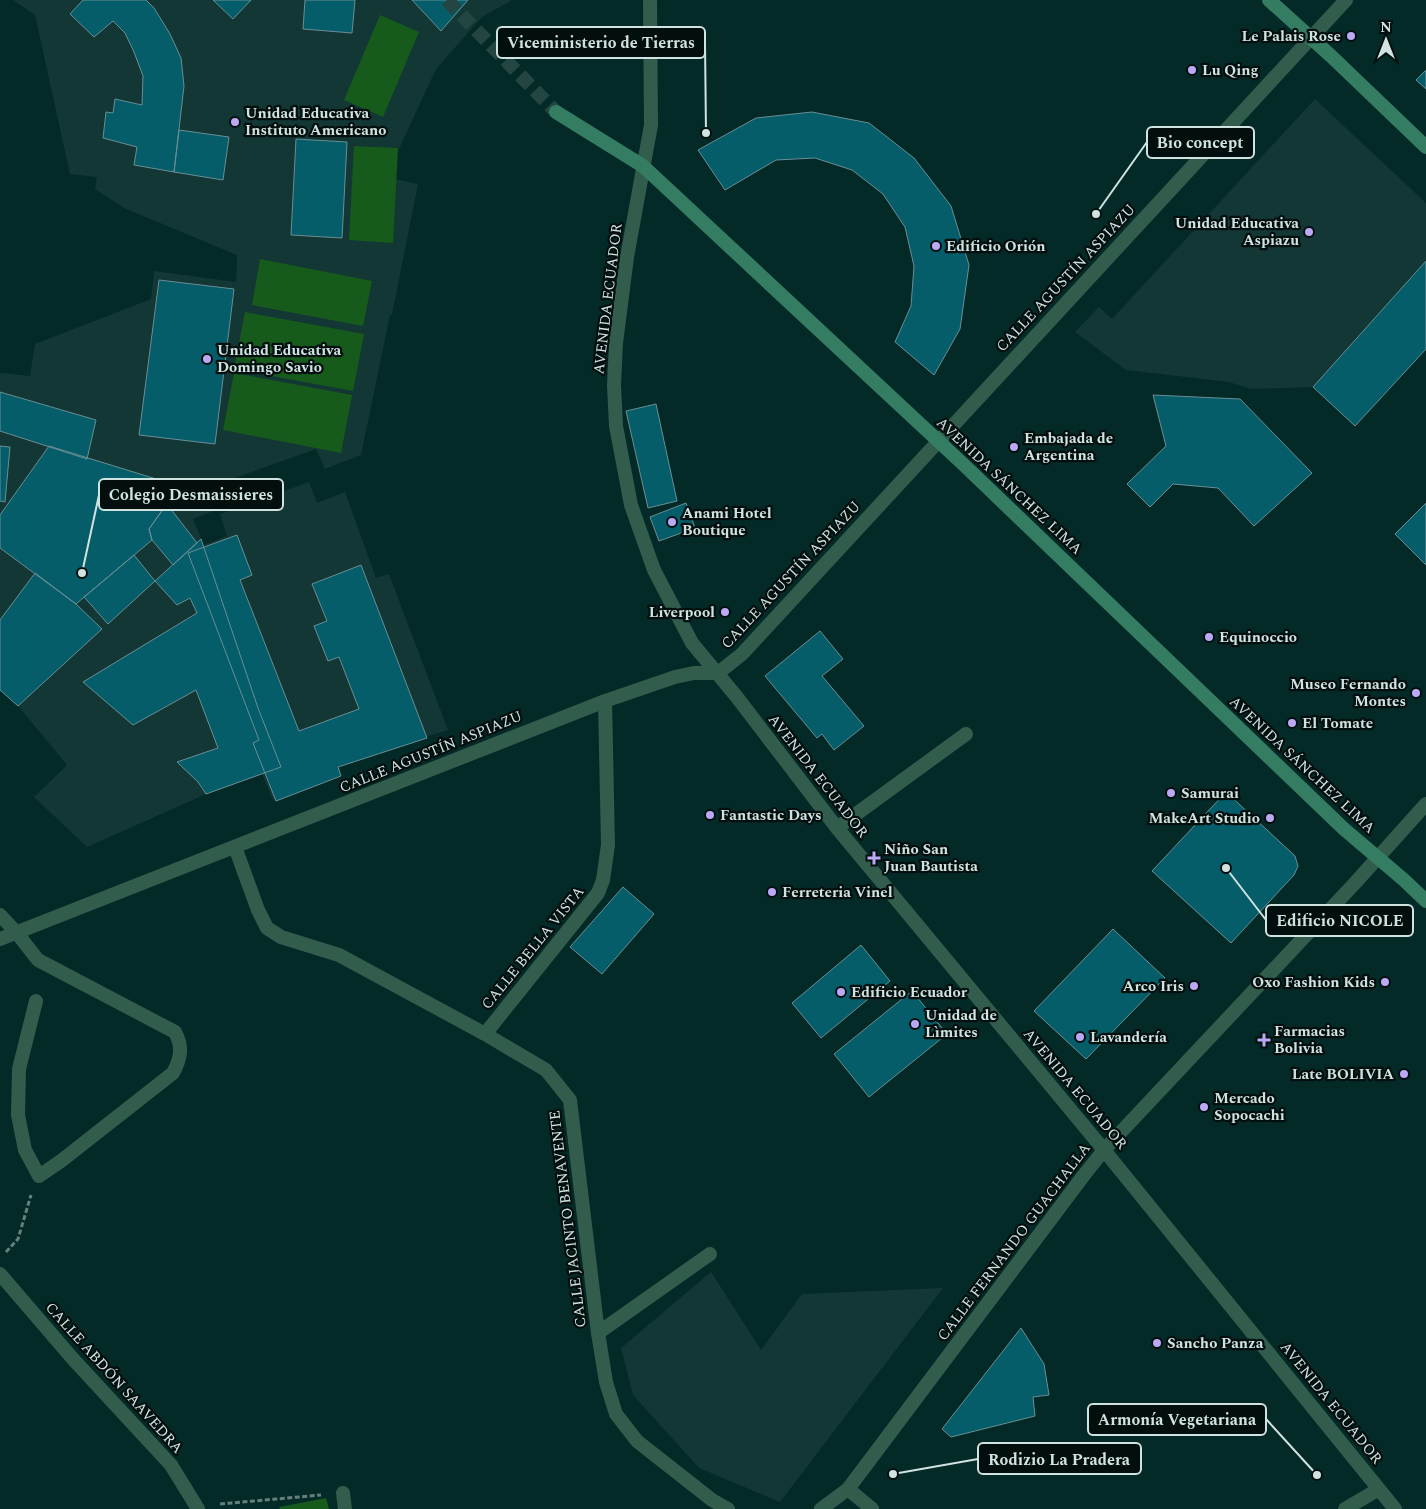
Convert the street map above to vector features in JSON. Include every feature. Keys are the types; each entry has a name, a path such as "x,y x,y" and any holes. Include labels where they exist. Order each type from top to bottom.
{"main road":[{"path":"1269,0 1426,147"},
{"name":"AVENIDA SÁNCHEZ LIMA","path":"556,112 643,166 963,464 1344,829 1426,901"}],"street":[{"name":"AVENIDA ECUADOR","path":"650,0 651,125 626,257 616,343 614,384 616,426 631,505 654,570 692,643 718,673 837,828 1104,1150 1395,1509"},
{"name":"CALLE AGUSTÍN ASPIAZU","path":"0,939 606,701 675,677 694,673 718,673 742,654 1346,0"},
{"name":"CALLE BELLA VISTA","path":"485,1034 598,893 603,880 608,845 606,701"},
{"path":"837,828 966,734"},
{"name":"CALLE FERNANDO GUACHALLA","path":"821,1509 848,1489 1104,1150 1426,804"},
{"name":"CALLE JACINTO BENAVENTE","path":"235,847 258,910 268,928 281,937 339,955 485,1034 546,1070 570,1100 598,1333 606,1382 616,1414 637,1441 712,1500 728,1509"},
{"path":"0,915 38,960 175,1032 180,1042 181,1054 173,1073 61,1161 39,1176 25,1150 18,1115 19,1069 36,1001"},
{"path":"598,1333 710,1254"},
{"name":"CALLE ABDÓN SAAVEDRA","path":"0,1274 73,1359 171,1465 198,1508"},
{"path":"848,1489 872,1509"},
{"path":"1345,1509 1379,1489"},
{"path":"343,1493 345,1509"}],"path":[{"path":"0,1258 18,1239 27,1204 39,1176"},
{"path":"198,1508 343,1493"}],"shaded area":[{"path":"13,0 512,0 482,17 436,69 386,177 418,184 392,315 390,315 361,455 325,469 316,449 229,480 235,503 193,519 204,545 227,536 220,514 309,482 317,503 345,492 376,578 389,574 448,730 336,765 338,775 273,800 262,774 206,794 87,847 34,797 67,765 18,706 0,690 0,373 30,376 35,344 151,299 154,271 236,282 237,255 124,208 95,189 97,177 70,174 35,15"},
{"name":"Unidad Educativa Aspiazu","path":"1315,99 1426,203 1426,261 1313,387 1251,389 1229,382 1126,370 1075,332 1099,307 1112,319"},
{"path":"711,1272 761,1350 802,1294 943,1288 780,1502 699,1468 633,1395 621,1348"}],"green space":[{"path":"380,15 419,32 383,117 344,100"},
{"path":"354,146 398,148 393,243 349,240"},
{"path":"260,259 372,281 363,326 252,305"},
{"path":"245,312 364,334 353,391 234,369"},
{"path":"234,373 352,395 341,453 223,430"},
{"path":"326,1498 329,1509 280,1509 279,1507"}],"building":[{"path":"83,0 146,0 154,8 170,34 181,58 184,86 174,172 134,165 137,147 103,138 106,112 113,113 115,99 142,105 143,76 125,33 113,21 94,37 70,14"},
{"path":"213,0 251,0 233,19"},
{"path":"305,0 355,0 352,33 303,29"},
{"path":"412,0 468,0 441,31"},
{"path":"1426,70 1426,89 1416,80"},
{"name":"Edificio Orión","path":"812,112 869,123 914,158 951,206 969,265 960,329 934,375 895,342 911,306 914,266 905,227 883,194 852,170 815,158 776,160 725,190 698,150 756,118"},
{"path":"179,130 229,137 223,180 174,172"},
{"path":"296,139 347,142 342,238 291,235"},
{"path":"1426,261 1426,349 1355,426 1313,387"},
{"path":"159,280 234,289 215,444 139,435"},
{"path":"0,392 96,420 87,459 0,431"},
{"path":"1153,395 1240,399 1312,473 1254,526 1218,488 1173,484 1150,507 1127,484 1166,446"},
{"path":"656,404 677,501 648,508 626,411"},
{"path":"0,446 10,447 5,502 0,501"},
{"path":"49,446 179,486 149,529 152,540 76,604 0,548 0,515"},
{"name":"Anami Hotel Boutique","path":"686,503 695,528 659,541 650,517"},
{"path":"1426,503 1426,565 1395,534"},
{"path":"167,504 197,543 173,565 152,540 149,529"},
{"path":"237,535 252,575 240,580 299,731 359,709 339,657 328,661 314,626 327,621 312,584 361,565 427,738 338,767 341,776 276,801 253,743 259,740 188,553"},
{"path":"201,539 258,708 281,767 206,794 198,782 177,762 218,748 196,690 133,725 83,682 197,613 190,598 177,605 155,581"},
{"path":"134,555 155,581 108,624 84,597"},
{"path":"35,573 76,604 102,629 18,706 0,690 0,620"},
{"path":"820,631 843,659 822,676 864,726 834,750 822,734 817,738 765,676"},
{"path":"1226,792 1295,856 1298,866 1294,875 1231,943 1152,871"},
{"path":"623,887 654,914 602,974 570,947"},
{"path":"1113,929 1165,978 1086,1059 1034,1011"},
{"name":"Edificio Ecuador","path":"861,945 890,981 821,1038 792,1003"},
{"path":"912,991 947,1034 869,1097 834,1054"},
{"path":"1021,1328 1044,1364 1049,1395 1033,1397 1035,1416 951,1437 942,1429"}],"tunnel":[{"path":"447,0 556,112"}],"place":[{"name":"Le Palais Rose","path":"1351,36"},
{"name":"Lu Qing","path":"1192,70"},
{"name":"Unidad Educativa Instituto Americano","path":"235,122"},
{"name":"Viceministerio de Tierras","path":"706,133"},
{"name":"Bio concept","path":"1096,214"},
{"name":"Unidad Educativa Aspiazu","path":"1309,232"},
{"name":"Edificio Orión","path":"936,246"},
{"name":"Unidad Educativa Domingo Savio","path":"207,359"},
{"name":"Embajada de Argentina","path":"1014,447"},
{"name":"Anami Hotel Boutique","path":"672,522"},
{"name":"Colegio Desmaissieres","path":"82,573"},
{"name":"Liverpool","path":"725,612"},
{"name":"Equinoccio","path":"1209,637"},
{"name":"Museo Fernando Montes","path":"1416,693"},
{"name":"El Tomate","path":"1292,723"},
{"name":"Samurai","path":"1171,793"},
{"name":"Fantastic Days","path":"710,815"},
{"name":"MakeArt Studio","path":"1270,818"},
{"name":"Niño San Juan Bautista","path":"874,858"},
{"name":"Edificio NICOLE","path":"1226,868"},
{"name":"Ferreteria Vinel","path":"772,892"},
{"name":"Oxo Fashion Kids","path":"1385,982"},
{"name":"Arco Iris","path":"1194,986"},
{"name":"Edificio Ecuador","path":"841,992"},
{"name":"Unidad de Lìmites","path":"915,1024"},
{"name":"Lavandería","path":"1080,1037"},
{"name":"Farmacias Bolivia","path":"1264,1040"},
{"name":"Late BOLIVIA","path":"1404,1074"},
{"name":"Mercado Sopocachi","path":"1204,1107"},
{"name":"Sancho Panza","path":"1157,1343"},
{"name":"Rodizio La Pradera","path":"893,1474"},
{"name":"Armonía Vegetariana","path":"1317,1475"}]}
